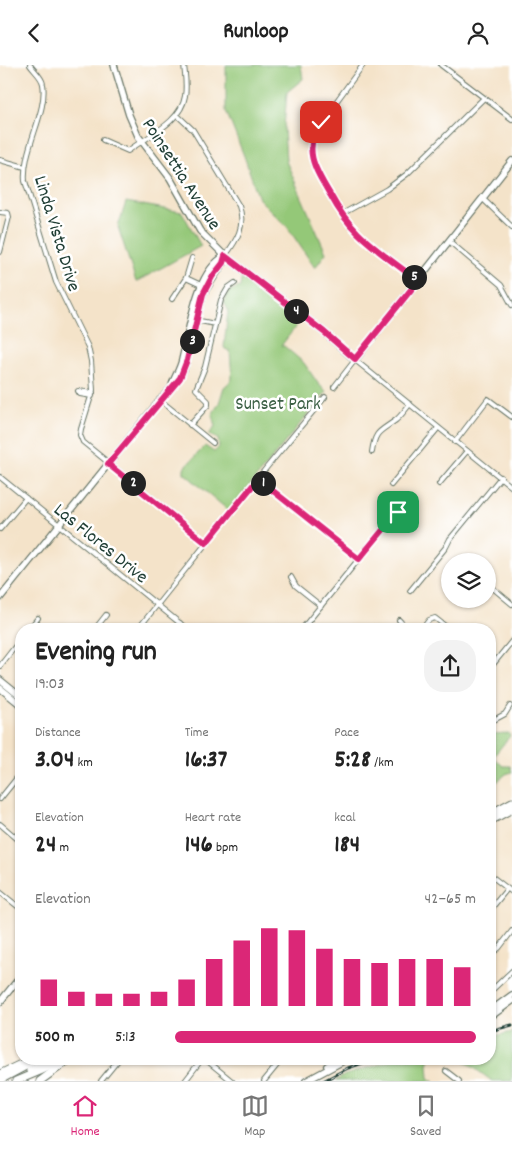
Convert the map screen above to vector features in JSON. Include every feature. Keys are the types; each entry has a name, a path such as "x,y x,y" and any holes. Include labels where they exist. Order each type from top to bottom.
{"highway":[{"path":"496,810 512,801"},
{"path":"496,818 512,809"},
{"path":"0,1073 18,1065"},
{"path":"0,1080 28,1065"},
{"path":"14,1081 42,1065"},
{"path":"14,1081 51,1065"},
{"path":"40,1081 62,1065"}],"main road":[{"name":"Poinsettia Avenue","path":"114,65 129,115 141,141 170,178 200,231 225,256 324,332 355,359"},
{"path":"355,359 512,161"},
{"path":"210,243 218,259"},
{"path":"0,598 160,400 176,383 184,369 201,285 218,259 225,256"},
{"path":"194,320 205,288 223,263 225,256"},
{"path":"0,680 15,693"},
{"path":"0,688 15,695"},
{"path":"1,998 15,983"},
{"path":"496,1007 512,995"},
{"path":"496,1013 512,1001"},
{"path":"322,1071 330,1065"},
{"path":"306,1081 334,1065"}],"street":[{"name":"Linda Vista Drive","path":"30,65 42,82 43,92 41,109 25,167 26,186 40,227 46,255 60,293 88,346 93,395 80,435 83,443 108,464"},
{"path":"103,140 128,151 169,123 176,115 185,97 184,65"},
{"path":"364,65 317,128 311,148 313,164 342,214 360,235 418,281"},
{"path":"441,65 512,119"},
{"path":"342,214 388,188 407,174 484,98"},
{"path":"176,115 193,130 239,207 242,218 240,233 236,242 225,256"},
{"path":"0,160 25,167"},
{"path":"483,199 512,227"},
{"path":"0,212 8,213 9,217 0,253"},
{"path":"449,241 501,285 512,305"},
{"path":"172,299 186,278 192,258"},
{"path":"186,278 201,285"},
{"path":"190,425 208,405 208,401 196,389 205,367 224,293 235,283"},
{"path":"54,294 60,293"},
{"path":"194,320 215,324"},
{"path":"334,387 355,359"},
{"name":"Poinsettia Avenue","path":"355,359 512,487"},
{"path":"143,623 325,397"},
{"path":"456,442 488,399 512,417"},
{"path":"160,400 213,443"},
{"path":"372,452 376,434 383,427 398,418 410,404"},
{"path":"391,485 438,428"},
{"path":"439,485 467,451"},
{"path":"108,464 206,543"},
{"name":"Las Flores Drive","path":"0,477 180,623"},
{"path":"410,591 501,477"},
{"path":"258,479 359,559"},
{"path":"0,529 26,497"},
{"path":"307,623 398,512"},
{"path":"292,577 296,586 321,606"},
{"path":"496,592 512,605"},
{"path":"100,623 106,615"},
{"path":"34,623 38,618"},
{"path":"427,623 435,618 442,623"},
{"path":"400,619 403,623"},
{"path":"496,660 510,647 512,641"},
{"path":"0,666 15,647"},
{"path":"496,719 505,714 510,706"},
{"path":"0,799 15,780"},
{"path":"0,824 15,836"},
{"path":"496,880 512,892"},
{"path":"496,903 507,889"},
{"path":"0,892 15,904"},
{"path":"496,950 512,931"},
{"path":"496,986 512,971"},
{"path":"101,1081 114,1065"},
{"path":"185,1081 199,1065"},
{"path":"212,1065 232,1081"},
{"path":"264,1081 277,1065"},
{"path":"446,1071 459,1081"}],"green space":[{"path":"226,65 301,65 303,79 287,92 284,128 286,161 326,253 315,268 288,228 259,199 226,111"},
{"path":"126,202 182,212 201,246 136,282 118,227"},
{"name":"Sunset Park","path":"241,280 251,282 300,321 281,346 284,346 304,363 326,392 229,511 184,473 184,468 205,446 214,452 219,447 218,439 209,435 215,426 212,415 219,403 224,387 232,378 230,351 224,347 228,310 224,302 229,291 240,287"},
{"path":"509,733 510,736 496,753 496,734"},
{"path":"496,760 503,766 510,766 512,772 506,774 496,783"},
{"path":"512,1032 512,1081 492,1081 470,1065 496,1065 496,1036"},
{"path":"378,1065 428,1065 429,1078 434,1081 335,1081 345,1075"}],"railway":[{"path":"496,1029 512,1025"},
{"path":"323,1081 357,1065"}],"route":[{"path":"321,122 314,132 312,140 313,164 335,204 360,235 418,281 355,359 324,332 225,256 223,263 205,288 187,360 180,378 108,464 206,543 258,479 359,559 398,512"}]}
